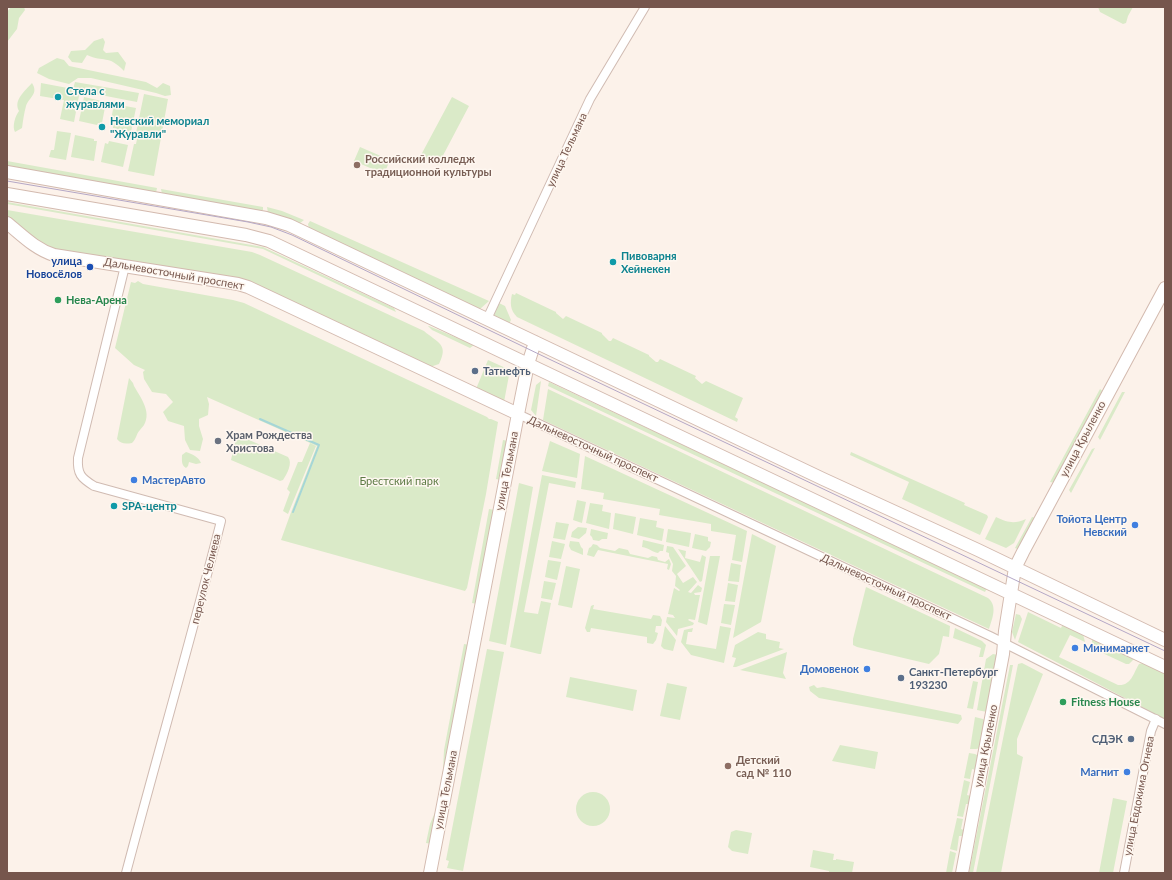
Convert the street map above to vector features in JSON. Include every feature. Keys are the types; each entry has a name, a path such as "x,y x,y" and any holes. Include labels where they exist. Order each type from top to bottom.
{"main road":[{"path":"7,172 266,218 296,228 1165,640"},
{"path":"7,194 258,238 280,246 1165,667"},
{"name":"Дальневосточный проспект","path":"7,223 44,252 54,255 238,284 248,287 521,416"},
{"name":"улица Крыленко","path":"962,873 1003,654 1008,609 1026,545 1165,288"},
{"name":"улица Крыленко","path":"1019,570 1035,546 1165,303"},
{"name":"улица Тельмана","path":"430,873 535,342"},
{"name":"улица Тельмана","path":"438,873 521,416"}],"street":[{"name":"улица Тельмана","path":"488,319 590,99 645,7"},
{"name":"переулок Челиева","path":"125,266 78,458 80,476 94,486 221,522 126,873"},
{"name":"Дальневосточный проспект","path":"521,416 1004,642 1165,724"},
{"name":"улица Евдокима Огнева","path":"1124,873 1151,731 1156,719"}],"green space":[{"path":"11,7 24,7 25,10 19,18 17,29 7,42 7,12"},
{"path":"1098,7 1133,7 1126,23 1123,24 1100,12"},
{"path":"103,38 105,42 103,50 106,53 118,52 126,63 124,71 114,62 87,55 82,63 72,62 68,57 71,51 85,50 94,41"},
{"path":"57,58 64,60 69,66 146,82 157,88 163,83 170,86 171,95 165,96 91,78 78,78 69,84 49,79 37,73 39,68"},
{"path":"75,82 139,93 137,102 80,91 74,122 60,119 64,100 40,96 41,83 73,89"},
{"path":"32,83 34,93 27,103 22,128 15,132 14,124 19,111 19,99 23,92"},
{"path":"144,94 168,99 154,176 128,171 134,144 136,144 138,134 136,133"},
{"path":"84,97 106,102 102,123 98,123 97,125 79,121"},
{"path":"452,97 469,106 438,165 421,155"},
{"path":"114,104 136,108 131,132 113,128 113,126 110,125"},
{"path":"57,131 71,133 66,160 49,157 51,150 54,150"},
{"path":"75,135 97,141 94,161 71,157"},
{"path":"109,141 128,145 123,167 101,162 105,143 108,144"},
{"path":"360,147 390,160 384,174 354,161"},
{"path":"7,161 157,188 156,193 7,167"},
{"path":"161,189 263,207 263,210 261,211 162,194"},
{"path":"7,202 263,247 394,308 396,312 263,249 7,204"},
{"path":"267,207 304,220 299,224 281,216 268,213"},
{"path":"7,210 252,252 424,331 438,341 443,352 442,357 439,364 430,367 250,282 54,249 39,242 7,216"},
{"path":"310,221 489,301 480,309 309,229 308,224"},
{"name":"Брестский парк","path":"138,281 143,284 244,303 498,422 486,494 467,588 465,591 281,540 317,446 207,397 209,404 208,415 199,419 199,426 203,439 200,451 190,450 185,440 184,426 168,421 163,412 173,402 166,394 152,392 144,379 143,372 145,370 134,365 115,348 131,282 135,283"},
{"path":"516,293 556,312 563,319 566,316 602,333 609,341 613,338 649,355 656,362 660,359 696,376 695,378 702,384 706,381 743,398 735,417 738,419 737,422 517,317 513,312 511,303 512,294 515,295"},
{"path":"499,303 505,306 511,320 509,324 494,317"},
{"path":"428,326 474,345 470,348 432,330"},
{"path":"488,360 510,370 504,402 476,389"},
{"path":"129,378 142,399 147,415 144,425 134,441 132,443 122,443 117,439"},
{"path":"541,381 536,416 531,410 536,385"},
{"path":"549,382 987,588 985,592 548,386"},
{"path":"548,389 988,598 994,609 989,629 543,420"},
{"path":"1100,389 1104,392 1056,483 1050,482"},
{"path":"1122,392 1125,392 1100,440 1098,437"},
{"path":"238,436 288,457 290,465 283,480 280,481 231,460 236,438"},
{"path":"503,440 509,441 501,480 496,479"},
{"path":"550,441 580,454 577,478 542,471"},
{"path":"310,443 316,446 288,514 283,511 290,492 287,489 298,462 302,462"},
{"path":"1095,448 1071,493 1069,490 1092,449"},
{"path":"186,452 197,457 201,463 196,464 189,462 186,468 184,467 182,455"},
{"path":"851,452 965,503 964,505 987,515 988,517 980,535 902,499 909,482 850,455"},
{"path":"585,456 747,531 742,562 732,560 736,535 711,531 711,524 659,515 660,509 603,499 604,493 581,489"},
{"path":"542,475 576,482 575,488 549,483 524,612 538,614 541,601 551,603 541,654 539,654 510,647"},
{"path":"519,483 533,487 506,645 489,641"},
{"path":"577,500 586,502 582,523 573,520"},
{"path":"590,503 603,505 602,511 611,513 609,529 586,523"},
{"path":"489,509 495,510 477,604 472,603"},
{"path":"615,513 636,517 633,534 613,529"},
{"path":"996,517 1004,521 1011,522 1018,522 1026,519 1014,543 1006,548 985,539"},
{"path":"1032,517 1036,518 1020,550 1015,548"},
{"path":"640,518 657,521 656,527 664,529 662,541 637,535"},
{"path":"556,522 569,524 565,540 553,538"},
{"path":"578,527 587,528 586,533 579,539 571,537 572,532"},
{"path":"591,529 608,533 607,539 602,539 599,541 593,540 590,535"},
{"path":"668,529 691,533 689,547 666,542"},
{"path":"695,534 708,537 708,541 711,542 710,547 706,551 692,548"},
{"path":"752,534 776,546 761,622 733,638"},
{"path":"643,540 664,545 663,551 658,553 642,547"},
{"path":"552,541 565,544 561,559 549,557"},
{"path":"570,541 579,542 583,549 583,555 571,550 569,546"},
{"path":"593,544 600,548 615,551 619,548 628,550 630,554 648,558 652,556 657,557 658,560 665,562 669,559 671,564 669,570 667,569 668,564 598,550 594,557 587,555 589,548"},
{"path":"667,546 673,547 686,566 677,574 683,583 693,577 697,582 688,592 691,593 698,585 702,588 701,592 694,593 695,595 700,595 695,620 688,620 694,623 693,625 678,629 677,636 666,622 667,617 675,618 673,615 668,614 674,588 679,591 680,590 675,586 676,576 672,571 673,564 669,553 666,552"},
{"path":"678,549 686,551 685,558 700,562 702,555 706,557 702,581 700,582"},
{"path":"710,556 720,556 707,625 698,622"},
{"path":"548,560 561,562 557,580 545,577"},
{"path":"731,563 741,565 739,582 728,581"},
{"path":"566,566 580,569 572,608 558,605"},
{"path":"544,581 556,583 552,600 541,598"},
{"path":"728,583 738,585 735,602 725,601"},
{"path":"866,587 950,626 949,637 943,636 939,654 929,664 853,645 853,639"},
{"path":"724,604 735,605 731,625 721,623"},
{"path":"593,605 593,609 651,619 653,615 660,616 662,620 661,626 656,626 655,632 658,633 656,640 653,644 647,643 647,637 591,628 590,632 587,632 585,628 591,606"},
{"path":"1028,612 1061,628 1063,624 1083,634 1085,642 1070,635 1059,657 1118,685 1126,684 1129,681 1139,664 1143,663 1165,673 1165,719 1018,642"},
{"path":"1016,614 1020,615 1022,619 1015,640 1012,632"},
{"path":"665,626 676,640 673,651 664,649 661,646"},
{"path":"720,626 731,628 724,663 691,655 681,642 684,630 693,628 692,632 688,632 686,644 716,649"},
{"path":"955,628 982,641 986,645 983,657 979,657 981,648 953,638"},
{"path":"758,632 766,634 766,639 780,642 779,648 784,649 733,667 736,658 732,657 735,645"},
{"path":"1092,639 1134,659 1129,664 1126,664 1096,650 1092,647"},
{"path":"464,644 470,645 432,844 426,843 430,824 436,810 443,770 444,750"},
{"path":"487,649 504,652 463,871 447,868 449,861 446,860"},
{"path":"787,652 783,673 786,679 740,670"},
{"path":"993,654 998,655 987,712 977,710 986,659"},
{"path":"1022,663 1043,674 1017,739 1017,754 1023,757 1001,873 976,873 1018,664"},
{"path":"1010,665 1013,665 973,873 969,873"},
{"path":"570,677 637,690 633,711 566,697"},
{"path":"973,681 978,682 973,709 967,708"},
{"path":"667,683 687,687 680,720 660,716"},
{"path":"814,685 817,688 823,687 961,715 962,719 958,724 819,698 810,691 809,687"},
{"path":"975,717 985,721 981,748 970,749"},
{"path":"840,745 878,752 875,769 832,761"},
{"path":"969,753 979,756 976,770 972,769 970,779 964,778"},
{"path":"964,780 970,782 967,795 971,796 970,804 966,804 963,817 957,816"},
{"path":"590,792 596,792 600,793 607,799 610,809 609,816 603,823 596,826 590,826 586,825 579,819 576,812 576,806 577,802 583,795"},
{"path":"1113,798 1127,801 1113,873 1099,873"},
{"path":"957,818 963,819 961,829 964,830 963,836 959,836 957,851 950,849"},
{"path":"736,830 752,833 748,854 732,851 728,847 731,832"},
{"path":"813,850 834,854 833,860 836,859 854,862 852,873 829,873 829,871 810,867"},
{"path":"950,851 956,853 952,873 946,873"}],"waterway":[{"path":"260,419 319,445 293,512"}],"tram line":[{"path":"7,181 248,222 271,227 292,235 549,359 1165,651"}],"place":[{"name":"Стела с журавлями","path":"58,97"},
{"name":"Невский мемориал \"Журавли\"","path":"102,127"},
{"name":"Российский колледж традиционной культуры","path":"357,165"},
{"name":"Пивоварня Хейнекен","path":"613,262"},
{"name":"улица Новосёлов","path":"90,267"},
{"name":"Нева-Арена","path":"58,300"},
{"name":"Татнефть","path":"475,371"},
{"name":"Храм Рождества Христова","path":"218,441"},
{"name":"МастерАвто","path":"134,480"},
{"name":"SPA-центр","path":"114,506"},
{"name":"Тойота Центр Невский","path":"1135,525"},
{"name":"Минимаркет","path":"1075,648"},
{"name":"Домовенок","path":"867,669"},
{"name":"Санкт-Петербург 193230","path":"901,678"},
{"name":"Fitness House","path":"1063,702"},
{"name":"СДЭК","path":"1131,739"},
{"name":"Детский сад № 110","path":"728,766"},
{"name":"Магнит","path":"1127,772"}]}
